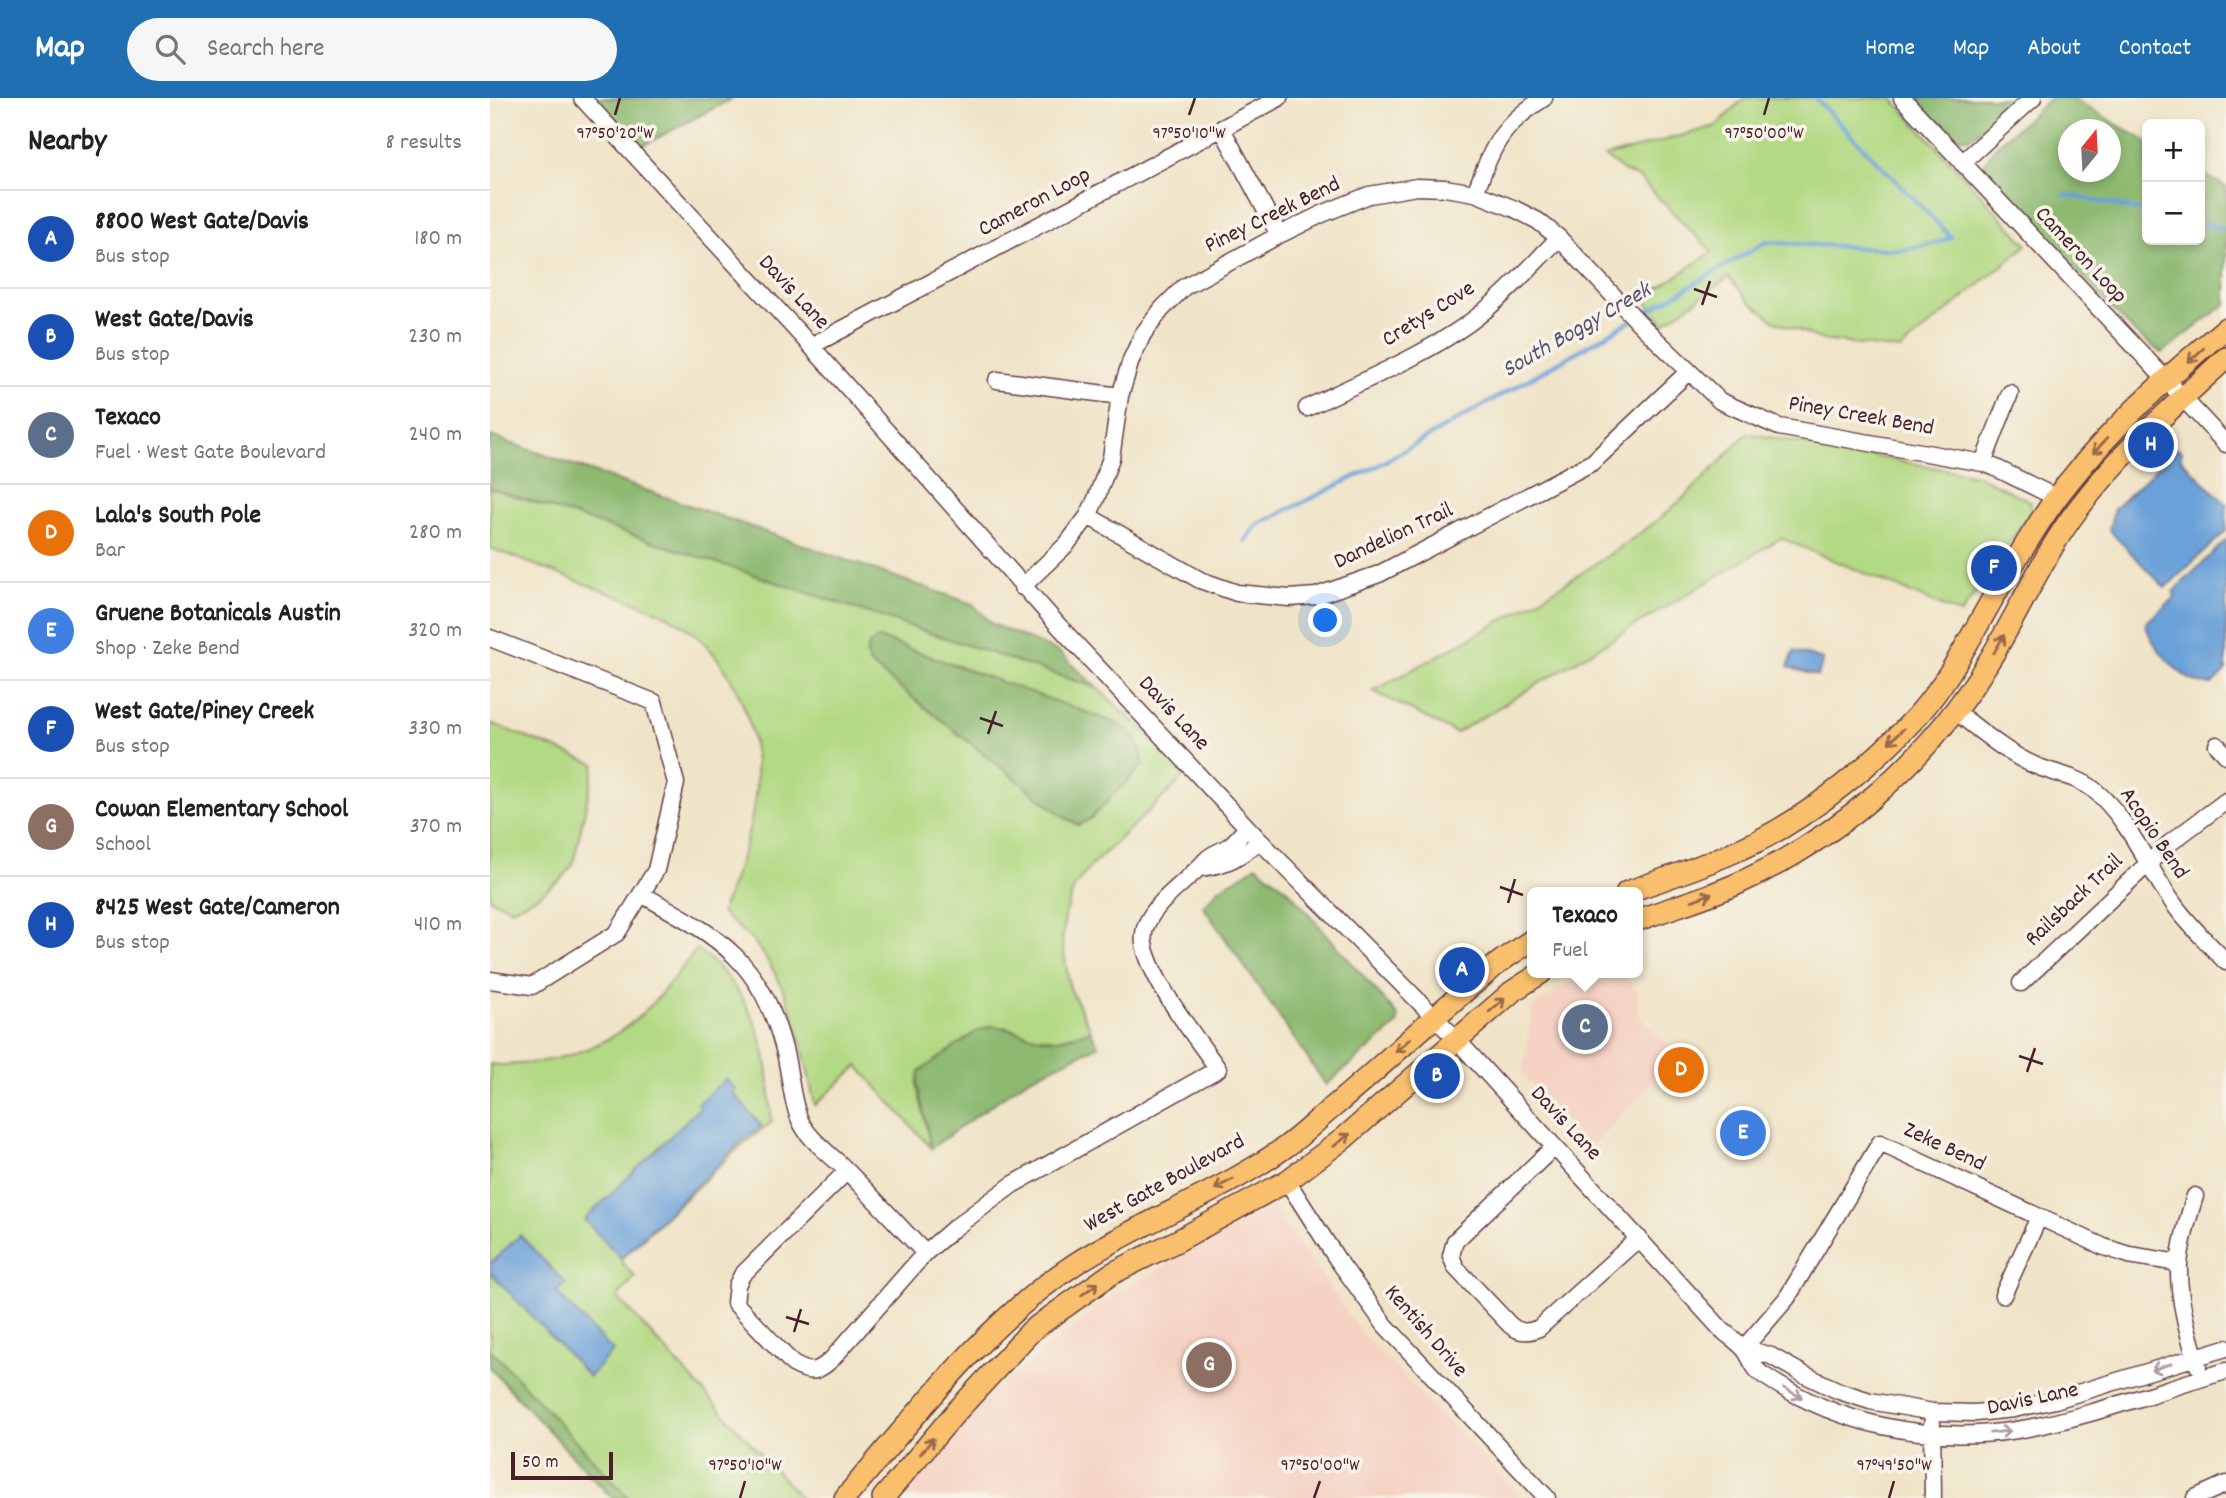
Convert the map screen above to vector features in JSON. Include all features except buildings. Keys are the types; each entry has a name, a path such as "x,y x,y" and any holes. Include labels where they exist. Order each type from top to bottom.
{"main road":[{"path":"1641,887 1707,864 1758,841 1851,779 1932,697 1969,643 2012,565 2057,498 2099,446 2226,328"},
{"path":"1643,918 1737,884 1786,858 1883,789 1920,753 1955,711 1987,664 2075,512 2102,477 2226,358"},
{"path":"1955,711 1950,702 1951,696 1988,628 1992,601"},
{"path":"1883,789 1896,764 1932,718 1935,704 1932,697"},
{"name":"West Gate Boulevard","path":"845,1498 924,1405 1032,1296 1075,1265 1241,1175 1285,1147 1491,969 1527,944"},
{"path":"883,1498 956,1412 1032,1330 1111,1274 1287,1181 1343,1139 1513,991 1533,978"},
{"path":"1142,1227 1165,1231 1179,1240"},
{"path":"956,1412 950,1404 953,1393 1018,1309"}],"street":[{"name":"Davis Lane","path":"582,98 811,346 1023,587 1260,841 1457,1040 1721,1329 1744,1348 1760,1373 1794,1394 1831,1411 1865,1422 1932,1434 1974,1434 2016,1430 2059,1421 2226,1371"},
{"name":"Cameron Loop","path":"811,346 1279,98"},
{"path":"1475,194 1491,152 1504,131 1519,114 1544,98"},
{"name":"Cameron Loop","path":"1902,98 2226,444"},
{"path":"1962,163 2033,98"},
{"path":"1222,130 1279,234"},
{"name":"Piney Creek Bend","path":"1023,587 1067,544 1088,516 1111,458 1120,396 1131,360 1143,334 1162,309 1184,287 1279,234 1357,200 1392,190 1417,187 1445,188 1475,194 1538,221 1559,238 1642,326 1720,401 1779,427 1983,463 2057,498"},
{"name":"Cretys Cove","path":"1307,408 1429,348 1468,323 1559,238"},
{"name":"Dandelion Trail","path":"1088,516 1216,587 1259,596 1316,596 1379,574 1593,462 1688,372"},
{"path":"998,380 1120,396"},
{"path":"1983,463 2010,393"},
{"path":"490,638 654,702 676,783 656,870 617,933 533,986 490,980"},
{"name":"Acopio Bend","path":"1955,711 2006,750 2034,765 2078,780 2091,788 2116,813 2176,908 2226,962"},
{"name":"Railsback Trail","path":"2021,983 2187,829 2226,801"},
{"path":"847,1171 742,1275 737,1284 735,1303 793,1364 805,1370 815,1371 822,1368 925,1253 1012,1185 1218,1069 1168,996 1153,969 1144,944 1146,925 1161,903 1200,868 1206,859 1231,844 1247,827"},
{"path":"1200,868 1216,867 1231,861 1260,841"},
{"path":"641,894 721,942 752,975 777,1023 804,1129 925,1253"},
{"name":"Zeke Bend","path":"1744,1348 1787,1298 1880,1143 2104,1247 2129,1255 2179,1262"},
{"path":"1554,1147 1455,1241 1451,1256 1456,1268 1510,1325 1516,1330 1529,1332 1539,1328 1639,1238"},
{"name":"Kentish Drive","path":"1287,1181 1337,1259 1385,1325 1547,1498"},
{"path":"2194,1196 2179,1262 2183,1310 2201,1378"},
{"path":"2003,1295 2039,1217"},
{"name":"Davis Lane","path":"1744,1348 1771,1356 1839,1391 1870,1401 1933,1412 1975,1413 2055,1401 2226,1348"},
{"path":"1933,1412 1933,1498"},
{"path":"2195,1498 2226,1484"}],"shaded area":[{"path":"1575,978 1626,978 1638,991 1639,1017 1679,1054 1590,1148 1522,1074 1533,1006"},
{"path":"1272,1207 1364,1336 1522,1498 900,1498 989,1394 1118,1292"}],"green space":[{"path":"596,98 733,98 640,147"},
{"path":"1744,98 1892,98 2027,245 1900,350 1823,340 1775,321 1748,300 1729,277 1664,323 1644,298 1712,252 1639,178 1625,172 1605,157 1716,126"},
{"path":"1915,98 2015,98 1972,137 1964,138 1948,132"},
{"path":"2051,98 2072,98 2108,119 2058,119 2058,182 2121,182 2121,127 2142,139 2142,245 2205,245 2205,175 2226,187 2226,304 2162,353 2135,333 1990,177 1985,163 1994,148"},
{"path":"1747,433 1976,475 2030,501 2031,510 1961,614 1781,538 1456,733 1373,691 1517,612 1622,546 1680,501"},
{"path":"490,436 973,604 992,624 1059,652 1097,688 490,488"},
{"path":"490,488 1097,688 1153,739 1185,774 1089,868 1074,888 1065,916 1062,941 1070,988 1091,1031 1056,1039 1029,1035 1005,1027 917,1083 931,1148 858,1066 815,1105 801,1042 789,1002 780,983 757,946 721,913 749,831 757,777 749,722 729,676 705,644 672,618 490,548","holes":["870,664 1143,765 1090,819 1078,825 1064,817"]},
{"path":"879,638 1119,724 1137,741 1142,751 1143,765 1090,819 1079,825 1064,817 870,664 866,654 869,644"},
{"path":"490,723 595,764 573,864 561,879 538,896 512,909 490,899"},
{"path":"1256,865 1288,890 1398,1016 1397,1025 1326,1085 1203,906 1220,888"},
{"path":"697,949 729,980 753,1018 765,1055 772,1122 742,1145 620,1260 635,1277 617,1297 801,1498 629,1498 490,1349 490,1064 507,1065 553,1059 571,1055 605,1041 648,1008"},
{"path":"992,1026 1049,1039 1091,1031 1098,1046 1028,1079 931,1148 917,1083 920,1071 977,1031"},
{"path":"490,1349 629,1498 612,1498 490,1368"}],"water":[{"path":"2178,448 2181,451 2181,459 2226,504 2226,531 2165,588 2109,530 2114,509"},
{"path":"2226,540 2226,670 2212,684 2202,684 2175,668 2159,650 2146,623 2176,596 2173,592"},
{"path":"1794,651 1823,660 1818,676 1788,667"},
{"path":"726,1079 736,1090 733,1093 762,1126 743,1140 621,1258 584,1220 700,1107 698,1103"},
{"path":"520,1235 566,1284 556,1292 613,1351 589,1377 490,1272 490,1264"}],"waterway":[{"name":"South Boggy Creek","path":"1639,316 1766,242 1902,250 1951,237 1815,98"},
{"name":"South Boggy Creek","path":"2064,194 2142,211"},
{"name":"South Boggy Creek","path":"2205,224 2226,229"},
{"name":"South Boggy Creek","path":"1245,541 1257,525 1377,466 1631,321"}],"place":[{"name":"8425 West Gate/Cameron","path":"2151,445"},
{"name":"West Gate/Piney Creek","path":"1994,568"},
{"name":"8800 West Gate/Davis","path":"1462,970"},
{"name":"Texaco","path":"1585,1027"},
{"name":"Lala's South Pole","path":"1681,1070"},
{"name":"West Gate/Davis","path":"1437,1076"},
{"name":"Gruene Botanicals Austin","path":"1743,1133"},
{"name":"Cowan Elementary School","path":"1209,1365"}]}
